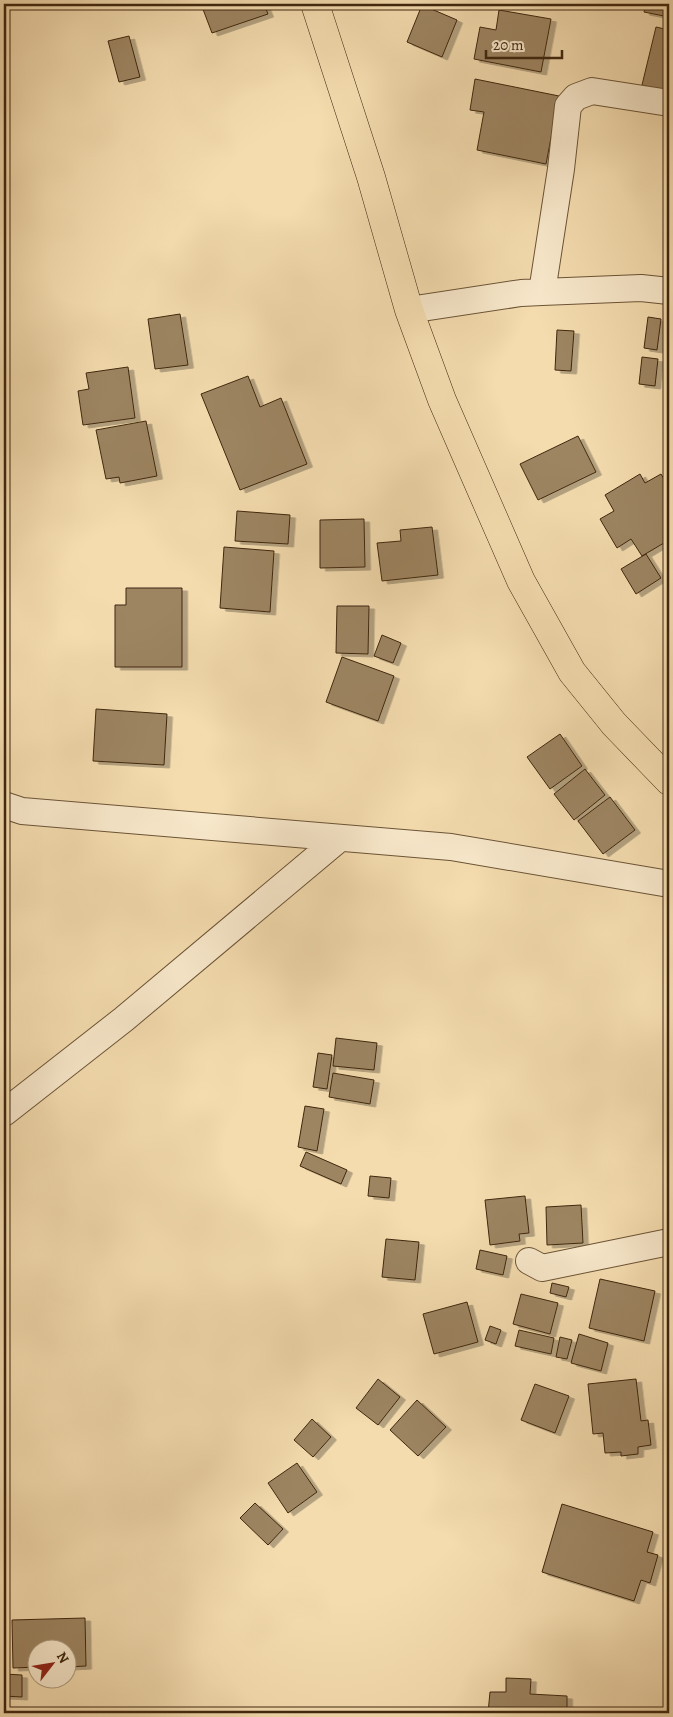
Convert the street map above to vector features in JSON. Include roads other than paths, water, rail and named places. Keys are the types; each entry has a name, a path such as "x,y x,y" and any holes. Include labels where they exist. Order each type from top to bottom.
{"main road":[{"path":"315,4 371,177 409,310 442,400 520,581 572,672 614,724 669,781"}],"street":[{"path":"542,292 561,169 568,106 576,97 592,91 669,103"},
{"path":"409,310 521,293 640,288 669,291"},
{"path":"4,805 22,811 451,847 669,884"},
{"path":"4,1112 124,1019 340,838"},
{"path":"529,1261 542,1268 669,1242"}]}
